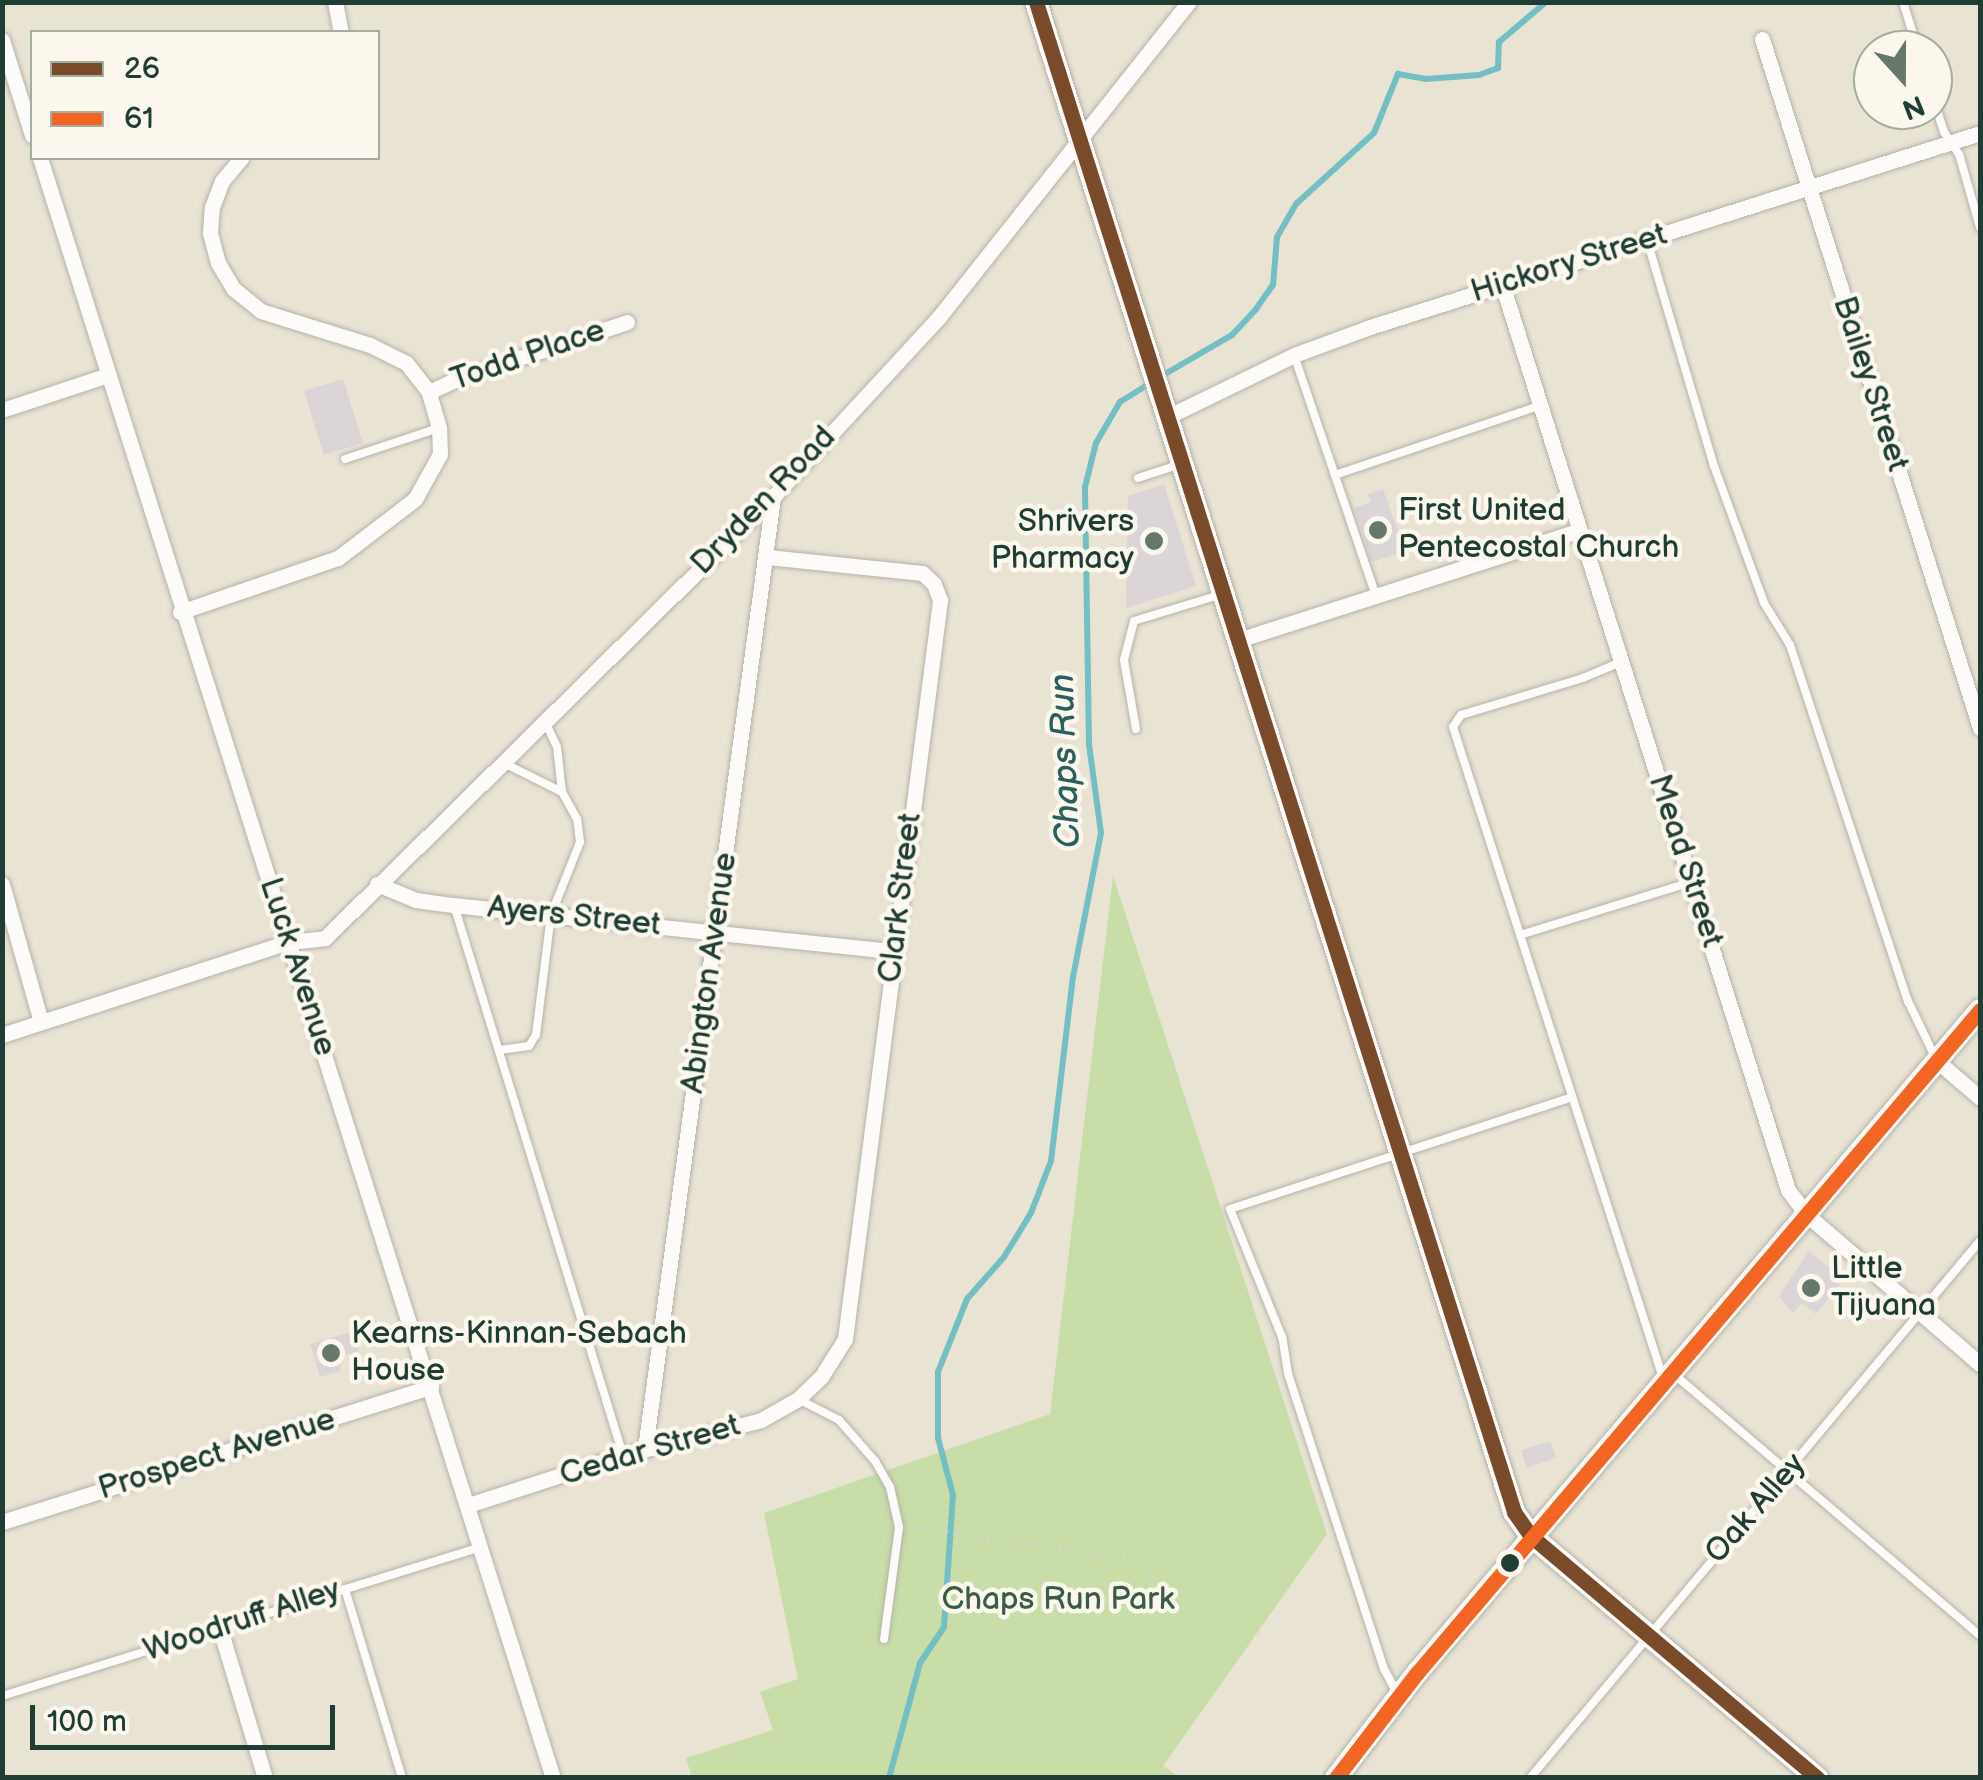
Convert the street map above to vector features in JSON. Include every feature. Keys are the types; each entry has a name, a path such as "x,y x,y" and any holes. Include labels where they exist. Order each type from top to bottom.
{"street":[{"path":"335,2 342,30"},
{"path":"1036,2 1514,1512 1531,1536 1817,1778"},
{"name":"Dryden Road","path":"289,942 325,938 772,497 938,316 1189,2"},
{"path":"2,40 30,129"},
{"name":"Bailey Street","path":"1762,40 1980,728"},
{"name":"Hickory Street","path":"1164,408 1294,355 1502,284 1980,133"},
{"name":"Luck Avenue","path":"41,160 180,612 289,942 552,1778"},
{"path":"180,612 338,558 415,499 440,454 439,428 429,392 406,363 370,346 261,311 233,288 218,264 210,233 212,207 222,182 239,160"},
{"name":"Mead Street","path":"1502,284 1788,1190 1806,1214 1980,1364"},
{"name":"Todd Place","path":"429,392 458,378 627,322"},
{"path":"2,410 108,375"},
{"name":"Abington Avenue","path":"645,1448 768,557 772,497"},
{"path":"1238,640 1578,531"},
{"name":"Clark Street","path":"768,557 922,573 940,600 856,1234 849,1320 840,1349 821,1376"},
{"path":"2,884 41,1022"},
{"name":"Ayers Street","path":"377,884 416,900 894,951"},
{"path":"2,1035 289,942"},
{"path":"1336,1778 1398,1696 1531,1536 1980,1010"},
{"path":"1937,1061 1980,1098"},
{"name":"Cedar Street","path":"468,1505 645,1448 762,1420 798,1398 821,1376"},
{"name":"Prospect Avenue","path":"2,1522 431,1388"},
{"path":"220,1629 266,1778"}],"lane":[{"path":"1904,2 1912,30"},
{"path":"1945,130 1959,154 1980,227"},
{"path":"1647,240 1714,466 1764,604 1790,645 1908,1002 1937,1061"},
{"path":"1294,355 1376,596"},
{"path":"1335,475 1539,406"},
{"path":"345,458 439,428"},
{"path":"1138,478 1182,464"},
{"path":"1136,729 1124,660 1134,620 1223,594"},
{"path":"1621,662 1583,678 1461,716 1452,727 1667,1375 1980,1636"},
{"path":"500,1050 529,1046 536,1035 551,914 580,842 577,819 562,792 557,747 544,720"},
{"path":"501,761 562,792"},
{"path":"1520,935 1691,882"},
{"path":"454,904 623,1455"},
{"path":"1398,1696 1384,1669 1300,1411 1282,1337 1230,1209 1572,1097"},
{"name":"Oak Alley","path":"1530,1778 1980,1241"},
{"path":"798,1398 839,1420 876,1461 890,1487 900,1527 884,1638"},
{"name":"Woodruff Alley","path":"2,1696 481,1546"},
{"path":"345,1588 402,1778"}],"path":[{"path":"926,1528 1152,1561 1145,1597"}],"green space":[{"name":"Chaps Run Park","path":"1113,876 1327,1534 1163,1766 1180,1777 692,1778 686,1758 773,1730 760,1692 798,1679 764,1513 1050,1414"}],"building":[{"path":"343,379 363,443 324,455 304,391"},
{"name":"Shrivers Pharmacy","path":"1164,484 1196,586 1126,608 1128,496"},
{"name":"First United Pentecostal Church","path":"1383,489 1405,551 1372,562 1354,508 1371,502 1368,494"},
{"name":"Little Tijuana","path":"1809,1251 1844,1280 1816,1314 1802,1303 1793,1313 1779,1296"},
{"name":"Kearns-Kinnan-Sebach House","path":"353,1331 359,1351 342,1356 340,1371 320,1377 310,1344"},
{"path":"1550,1441 1556,1458 1526,1468 1521,1450"}],"waterway":[{"name":"Chaps Run","path":"1160,377 1232,335 1256,309 1273,285 1277,237 1297,203 1374,133 1398,74 1426,79 1479,75 1498,68 1499,42 1546,2"},
{"name":"Chaps Run","path":"889,1778 920,1663 944,1627 953,1495 938,1438 938,1372 967,1299 1004,1257 1031,1213 1051,1161 1073,977 1101,833 1089,744 1085,487 1096,443 1120,402 1149,384"}],"transit line":[{"name":"26","path":"1036,2 1514,1512 1531,1536 1817,1778"},
{"name":"61","path":"1336,1778 1417,1673 1980,1010"}],"place":[{"name":"First United Pentecostal Church","path":"1378,530"},
{"name":"Shrivers Pharmacy","path":"1154,541"},
{"name":"Little Tijuana","path":"1811,1288"},
{"name":"Kearns-Kinnan-Sebach House","path":"331,1353"}]}
